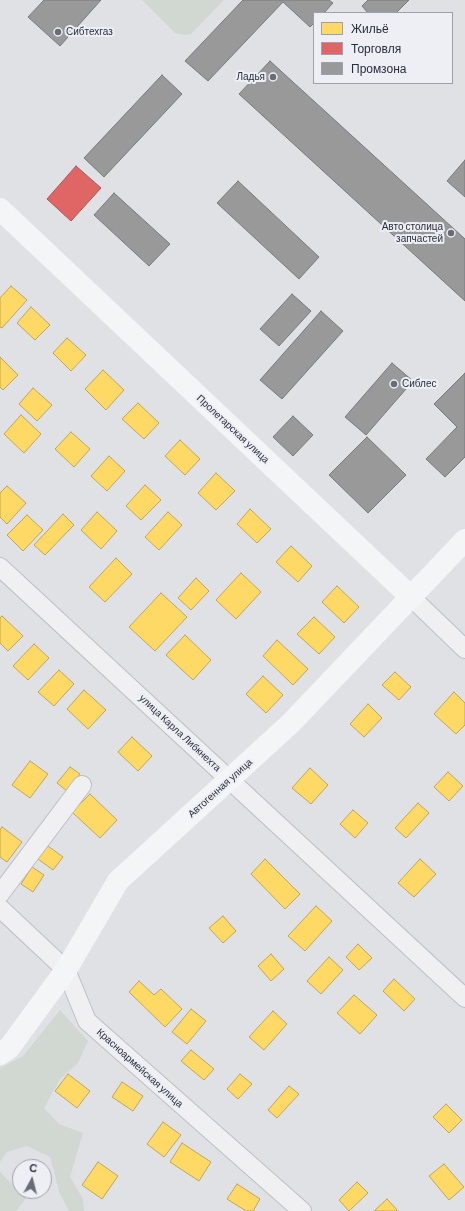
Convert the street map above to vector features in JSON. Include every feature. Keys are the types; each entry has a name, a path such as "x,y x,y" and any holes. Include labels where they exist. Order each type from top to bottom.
{"street":[{"name":"Пролетарская улица","path":"0,209 465,649"},
{"name":"Автогенная улица","path":"0,1054 9,1048 66,970 118,881 291,724 412,598 465,540"},
{"name":"улица Карла Либкнехта","path":"0,567 465,998"},
{"path":"0,894 82,785"},
{"name":"Красноармейская улица","path":"0,908 66,970 87,1021 302,1211"}],"shaded area":[{"path":"142,0 224,0 191,34 185,35 175,33"},
{"path":"60,1010 88,1041 78,1063 60,1079 44,1108 59,1124 83,1133 70,1177 83,1199 84,1211 69,1211 60,1194 52,1164 52,1159 50,1157 27,1146 7,1152 0,1162 0,1068 23,1056"},
{"path":"0,1172 12,1184 12,1199 26,1199 16,1211 0,1211"}],"building: Жильё":[{"path":"11,286 27,300 2,328 0,327 0,298"},
{"path":"31,307 50,325 35,340 17,323"},
{"path":"67,338 86,355 71,371 53,353"},
{"path":"0,357 18,375 3,390 0,387"},
{"path":"103,370 124,390 106,410 85,389"},
{"path":"33,388 52,405 37,421 19,404"},
{"path":"138,403 159,423 144,439 122,419"},
{"path":"21,415 41,434 24,453 4,434"},
{"path":"71,432 90,449 74,467 55,449"},
{"path":"180,440 200,459 185,475 165,456"},
{"path":"109,456 125,471 107,491 91,476"},
{"path":"216,473 235,491 216,510 198,493"},
{"path":"145,485 161,500 141,520 126,506"},
{"path":"7,486 26,503 7,524 0,517 0,493"},
{"path":"250,509 271,529 257,543 237,524"},
{"path":"97,512 117,531 101,549 81,530"},
{"path":"168,512 182,525 159,550 145,537"},
{"path":"63,514 74,525 45,555 34,545"},
{"path":"27,515 43,530 23,551 7,535"},
{"path":"291,546 312,566 298,582 276,562"},
{"path":"116,558 132,574 105,602 89,587"},
{"path":"241,573 261,592 236,619 216,600"},
{"path":"196,578 209,591 191,610 178,598"},
{"path":"337,586 359,607 344,623 322,602"},
{"path":"161,593 187,617 155,651 129,627"},
{"path":"2,616 23,636 8,651 0,643 0,618"},
{"path":"314,617 335,637 319,654 297,634"},
{"path":"185,635 211,660 193,680 166,655"},
{"path":"277,640 308,669 293,685 263,656"},
{"path":"34,644 49,658 28,680 13,666"},
{"path":"59,670 74,684 54,706 38,692"},
{"path":"395,672 411,687 399,700 382,685"},
{"path":"263,676 283,695 266,713 246,694"},
{"path":"84,690 106,710 88,729 67,709"},
{"path":"454,692 465,703 465,725 456,734 434,714"},
{"path":"368,704 382,718 364,737 350,724"},
{"path":"132,737 152,756 138,771 118,752"},
{"path":"30,761 48,774 30,798 12,785"},
{"path":"70,767 80,774 67,791 57,783"},
{"path":"310,768 328,785 311,804 292,788"},
{"path":"448,772 463,786 449,801 434,787"},
{"path":"90,794 117,820 100,838 72,812"},
{"path":"418,803 429,813 406,838 395,828"},
{"path":"353,810 368,823 355,838 340,824"},
{"path":"2,827 22,842 7,862 0,857 0,830"},
{"path":"48,846 63,857 53,870 38,859"},
{"path":"265,859 300,894 285,909 251,874"},
{"path":"420,859 436,874 414,897 398,883"},
{"path":"32,867 44,875 33,892 21,884"},
{"path":"316,906 332,921 305,951 288,936"},
{"path":"223,916 236,931 223,943 209,928"},
{"path":"358,944 372,958 359,970 346,957"},
{"path":"271,954 284,969 271,981 258,966"},
{"path":"329,957 343,970 321,994 307,981"},
{"path":"394,979 415,999 404,1011 383,991"},
{"path":"139,981 154,995 161,989 182,1009 165,1027 129,992"},
{"path":"354,995 377,1015 360,1034 337,1013"},
{"path":"191,1009 206,1021 187,1044 172,1032"},
{"path":"273,1011 287,1024 264,1050 249,1037"},
{"path":"191,1050 214,1069 204,1080 181,1061"},
{"path":"68,1074 90,1091 77,1108 55,1091"},
{"path":"240,1074 252,1084 238,1099 227,1089"},
{"path":"122,1082 143,1096 133,1111 112,1097"},
{"path":"289,1086 299,1094 277,1118 268,1110"},
{"path":"446,1104 462,1120 449,1133 433,1117"},
{"path":"163,1122 181,1135 164,1157 147,1144"},
{"path":"182,1143 211,1162 199,1181 170,1162"},
{"path":"98,1162 118,1176 102,1199 82,1185"},
{"path":"444,1164 464,1187 449,1200 429,1176"},
{"path":"357,1182 368,1193 349,1211 339,1200"},
{"path":"237,1184 260,1199 253,1211 246,1211 227,1199"},
{"path":"387,1199 398,1211 374,1211"}],"building: Торговля":[{"path":"76,166 101,188 71,221 47,199"}],"building: Промзона":[{"name":"Сибтехгаз","path":"44,0 101,0 60,46 28,17"},
{"path":"243,0 329,0 333,3 325,12 313,12 313,24 310,27 283,2 208,81 185,61"},
{"path":"368,0 409,0 397,12 367,12 362,6"},
{"path":"270,61 465,239 465,301 239,94"},
{"path":"162,75 182,94 104,177 84,158"},
{"path":"465,160 465,197 447,181"},
{"path":"238,181 319,257 299,279 217,203"},
{"path":"114,193 170,244 149,266 94,215"},
{"path":"292,294 311,311 279,346 260,329"},
{"path":"321,311 343,331 282,399 260,380"},
{"path":"392,363 413,381 366,435 345,417"},
{"path":"465,373 465,457 445,477 426,459 457,427 434,404"},
{"path":"293,416 313,435 293,456 273,437"},
{"path":"367,437 406,475 368,513 329,475"}],"place":[{"name":"Сибтехгаз","path":"58,32"},
{"name":"Ладья","path":"273,77"},
{"name":"Авто столица запчастей","path":"451,233"},
{"name":"Сиблес","path":"394,384"}]}
